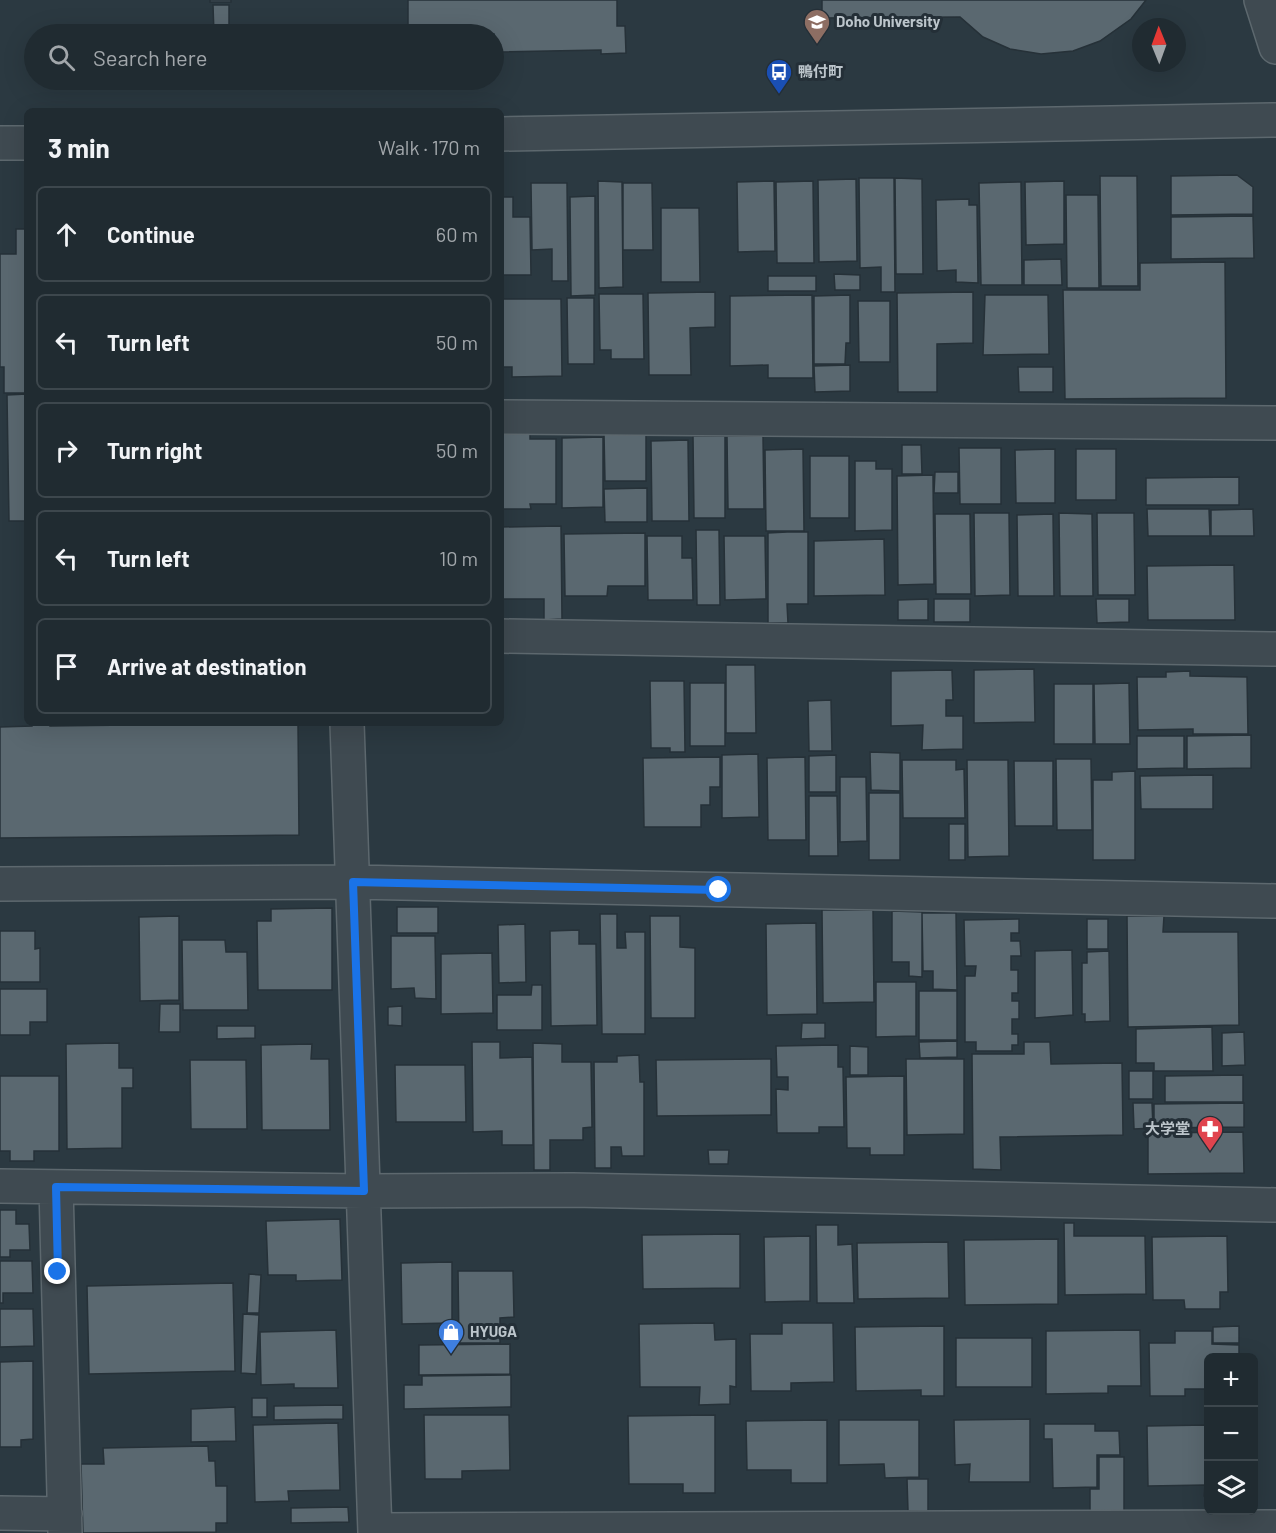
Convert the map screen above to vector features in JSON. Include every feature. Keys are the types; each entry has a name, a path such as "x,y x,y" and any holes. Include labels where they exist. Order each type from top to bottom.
{"street":[{"path":"1261,0 1276,47"},
{"path":"504,134 1276,120"},
{"path":"0,143 24,142"},
{"path":"504,417 1276,423"},
{"path":"504,636 1276,649"},
{"path":"347,726 375,1532 1276,1527"},
{"path":"0,884 353,882 1276,901"},
{"path":"0,1186 364,1191 573,1190 1276,1205"},
{"path":"0,1513 65,1523 56,1187"}],"building":[{"path":"210,0 231,0 231,2 210,2"},
{"path":"408,0 617,0 617,26 625,26 626,53 601,54 601,50 504,52 504,24 408,24"},
{"path":"822,0 1146,0 1131,19 1100,41 1073,51 1041,54 1010,49 983,37 960,17 822,18"},
{"path":"213,5 229,5 229,24 214,24"},
{"path":"1237,175 1253,187 1253,214 1171,215 1171,176"},
{"path":"1100,176 1137,176 1138,286 1101,286"},
{"path":"859,178 894,178 895,292 881,292 881,267 860,268"},
{"path":"895,178 922,179 923,274 896,274"},
{"path":"856,179 857,261 819,262 818,180"},
{"path":"598,181 622,182 623,287 599,288"},
{"path":"774,181 775,251 738,252 737,182"},
{"path":"813,181 814,263 777,263 776,182"},
{"path":"1064,181 1064,244 1026,245 1025,182"},
{"path":"1021,182 1022,285 981,285 979,183"},
{"path":"531,183 567,183 568,281 552,281 552,249 532,250"},
{"path":"623,183 652,183 653,250 623,250"},
{"path":"1066,195 1098,195 1099,288 1067,288"},
{"path":"595,196 595,295 571,296 570,197"},
{"path":"504,197 513,197 513,217 530,217 531,275 504,275"},
{"path":"969,199 969,205 977,205 978,283 956,282 956,270 937,271 936,200"},
{"path":"661,208 699,208 700,282 661,282"},
{"path":"1253,216 1254,258 1171,259 1171,217"},
{"path":"16,229 24,229 24,393 4,393 4,367 0,367 0,254 16,254"},
{"path":"1061,259 1062,285 1024,285 1024,260"},
{"path":"1225,262 1226,398 1065,399 1063,290 1140,290 1140,263"},
{"path":"834,274 860,275 860,290 835,290"},
{"path":"768,276 816,276 816,291 768,291"},
{"path":"715,292 715,327 690,328 691,375 649,375 648,293"},
{"path":"973,292 973,343 937,344 937,392 898,392 897,293"},
{"path":"599,294 643,294 644,359 611,359 611,350 600,350"},
{"path":"812,295 813,378 768,378 768,365 730,366 730,296"},
{"path":"850,295 850,343 846,343 845,364 814,364 814,296"},
{"path":"985,295 1048,295 1049,354 983,355"},
{"path":"567,298 594,298 594,364 568,364"},
{"path":"504,299 561,299 562,376 512,377 512,367 504,367"},
{"path":"858,301 890,301 890,362 859,362"},
{"path":"850,365 850,391 815,392 814,366"},
{"path":"1018,367 1053,367 1053,392 1019,392"},
{"path":"24,394 24,521 9,521 7,395"},
{"path":"504,432 530,432 530,439 556,439 556,504 530,504 531,509 504,509"},
{"path":"604,434 646,434 646,481 605,481"},
{"path":"693,436 725,436 725,518 694,518"},
{"path":"727,436 763,436 764,509 728,509"},
{"path":"603,437 603,507 562,508 562,438"},
{"path":"688,440 689,521 652,521 651,441"},
{"path":"902,445 921,445 922,474 902,474"},
{"path":"959,448 1001,448 1001,504 960,504"},
{"path":"803,449 804,531 766,531 765,450"},
{"path":"1055,449 1055,503 1016,503 1015,450"},
{"path":"1076,449 1116,449 1116,500 1076,500"},
{"path":"810,456 849,456 849,518 810,518"},
{"path":"855,461 876,461 876,469 892,469 892,530 855,531"},
{"path":"935,472 958,472 958,493 934,493"},
{"path":"933,475 934,584 898,585 897,476"},
{"path":"1239,477 1239,505 1146,505 1146,478"},
{"path":"647,488 647,522 605,522 604,489"},
{"path":"1147,509 1209,509 1210,536 1148,536"},
{"path":"1253,509 1254,536 1211,536 1211,510"},
{"path":"974,513 1009,513 1010,595 975,596"},
{"path":"1059,513 1092,514 1093,596 1060,596"},
{"path":"1097,513 1134,513 1135,595 1098,595"},
{"path":"935,514 970,514 971,594 936,594"},
{"path":"1053,514 1054,596 1018,596 1017,515"},
{"path":"561,526 562,619 544,620 544,599 504,599 504,527"},
{"path":"696,530 719,530 720,605 697,605"},
{"path":"808,532 808,604 787,604 788,623 768,623 768,533"},
{"path":"645,533 645,586 608,586 607,596 565,596 564,534"},
{"path":"647,536 682,536 682,558 692,558 693,600 648,600"},
{"path":"724,536 765,536 766,599 725,600"},
{"path":"884,539 885,595 814,596 814,541"},
{"path":"1234,565 1235,620 1148,620 1147,566"},
{"path":"928,599 928,620 898,620 898,600"},
{"path":"934,599 970,599 970,622 934,622"},
{"path":"1096,599 1129,599 1129,622 1097,623"},
{"path":"726,665 755,665 756,733 726,733"},
{"path":"1034,669 1035,722 974,723 974,670"},
{"path":"952,670 953,700 946,700 946,716 963,716 963,749 922,750 923,725 891,726 891,671"},
{"path":"1190,671 1190,676 1247,677 1248,734 1193,734 1193,729 1138,730 1137,677 1166,677 1166,672"},
{"path":"650,681 684,681 685,752 670,752 670,748 651,748"},
{"path":"690,683 725,683 725,746 690,746"},
{"path":"1129,683 1130,744 1095,744 1094,684"},
{"path":"1054,684 1093,684 1093,744 1054,744"},
{"path":"831,700 832,751 809,751 808,701"},
{"path":"298,726 299,835 0,838 0,727"},
{"path":"1251,735 1251,768 1187,769 1187,736"},
{"path":"1137,736 1184,736 1184,768 1137,769"},
{"path":"870,752 900,753 900,791 871,790"},
{"path":"758,754 759,817 722,818 722,755"},
{"path":"836,755 836,792 809,792 809,756"},
{"path":"720,757 720,787 710,787 710,805 701,805 701,827 644,827 643,758"},
{"path":"805,757 806,840 768,840 767,758"},
{"path":"1056,759 1091,759 1092,830 1057,830"},
{"path":"902,760 956,760 956,770 964,769 965,818 903,818"},
{"path":"967,760 1008,760 1009,856 968,857"},
{"path":"1014,761 1053,761 1053,826 1015,826"},
{"path":"1135,771 1135,860 1093,860 1093,780 1112,780 1112,772"},
{"path":"1213,775 1213,809 1141,809 1140,776"},
{"path":"840,777 866,777 867,841 840,842"},
{"path":"869,793 900,793 900,860 869,860"},
{"path":"809,796 837,796 838,856 809,856"},
{"path":"949,824 965,824 965,860 949,860"},
{"path":"397,907 438,907 438,933 397,933"},
{"path":"332,908 332,990 258,990 257,921 271,921 271,909"},
{"path":"822,910 873,910 874,1002 823,1003"},
{"path":"892,911 922,912 922,977 909,976 909,962 892,962"},
{"path":"922,913 956,913 957,990 933,989 933,971 923,971"},
{"path":"600,914 617,914 617,948 626,948 625,932 645,932 645,1034 602,1034"},
{"path":"179,916 179,1000 140,1001 139,917"},
{"path":"650,916 680,916 680,947 695,948 695,1018 651,1018"},
{"path":"1127,916 1164,916 1163,932 1238,932 1239,1025 1128,1027"},
{"path":"1019,919 1019,933 1011,933 1011,941 1020,941 1021,956 1011,956 1011,970 1018,970 1018,993 1012,993 1012,1001 1019,1001 1019,1019 1012,1019 1012,1034 1018,1034 1018,1045 1012,1045 1012,1051 976,1051 976,1042 965,1042 965,976 975,976 976,966 965,966 964,920"},
{"path":"1087,919 1108,919 1108,949 1087,949"},
{"path":"816,923 817,1014 767,1015 766,924"},
{"path":"525,924 526,982 499,983 498,925"},
{"path":"579,930 579,944 596,944 597,1025 551,1026 550,931"},
{"path":"0,931 35,931 35,949 40,948 40,982 0,982"},
{"path":"391,936 435,936 436,999 415,998 414,988 391,989"},
{"path":"182,940 225,940 226,952 247,952 248,1010 183,1010"},
{"path":"1072,950 1073,1015 1035,1018 1035,951"},
{"path":"1109,951 1110,1021 1085,1022 1085,1014 1082,1014 1082,963 1087,963 1087,952"},
{"path":"492,953 493,1013 441,1014 441,954"},
{"path":"876,982 916,982 916,1036 876,1037"},
{"path":"532,985 542,985 542,1030 497,1030 497,995 531,995"},
{"path":"0,989 47,989 47,1022 30,1022 30,1035 0,1035"},
{"path":"919,991 957,991 957,1040 919,1040"},
{"path":"160,1004 180,1004 180,1032 159,1032"},
{"path":"402,1006 402,1026 388,1025 388,1007"},
{"path":"802,1023 825,1023 825,1038 801,1039"},
{"path":"217,1026 255,1026 255,1038 217,1039"},
{"path":"1212,1027 1213,1071 1154,1071 1154,1063 1136,1063 1136,1029"},
{"path":"1244,1032 1245,1065 1222,1066 1222,1033"},
{"path":"957,1041 957,1057 920,1058 919,1042"},
{"path":"472,1042 500,1042 500,1058 532,1057 533,1145 502,1145 502,1131 473,1132"},
{"path":"1024,1042 1050,1042 1051,1064 1122,1063 1123,1135 1000,1137 1001,1170 973,1169 972,1054 1024,1054"},
{"path":"119,1043 119,1068 133,1068 133,1088 122,1088 122,1148 67,1149 66,1044"},
{"path":"533,1043 562,1044 562,1062 591,1062 592,1127 583,1128 583,1140 550,1140 550,1170 534,1170"},
{"path":"312,1044 311,1059 329,1059 330,1130 262,1130 261,1045"},
{"path":"838,1045 838,1067 843,1067 844,1127 819,1127 819,1133 777,1133 776,1089 788,1090 788,1077 777,1077 776,1046"},
{"path":"850,1046 868,1047 868,1075 850,1075"},
{"path":"639,1055 640,1082 644,1082 644,1156 622,1156 621,1147 611,1147 611,1168 595,1168 594,1062 617,1062 617,1056"},
{"path":"771,1059 771,1115 657,1116 656,1060"},
{"path":"906,1059 964,1059 964,1134 907,1135"},
{"path":"190,1060 246,1060 247,1129 191,1129"},
{"path":"395,1065 465,1065 466,1122 396,1122"},
{"path":"1129,1071 1153,1071 1153,1099 1129,1099"},
{"path":"1243,1075 1243,1102 1165,1102 1165,1076"},
{"path":"0,1076 59,1076 59,1151 34,1151 34,1161 10,1161 10,1151 0,1151"},
{"path":"904,1076 904,1155 870,1155 870,1148 847,1148 846,1077"},
{"path":"1133,1103 1152,1103 1153,1128 1134,1129"},
{"path":"1244,1103 1244,1127 1154,1128 1154,1104"},
{"path":"1243,1132 1244,1173 1148,1174 1148,1133"},
{"path":"708,1150 729,1150 728,1164 709,1164"},
{"path":"0,1210 16,1210 16,1224 29,1224 30,1250 10,1250 10,1257 0,1257"},
{"path":"340,1219 342,1280 296,1281 296,1275 268,1275 266,1221"},
{"path":"1064,1223 1074,1223 1074,1236 1145,1236 1146,1294 1065,1295"},
{"path":"816,1225 838,1225 838,1245 852,1244 854,1303 817,1303"},
{"path":"740,1234 740,1288 643,1289 642,1235"},
{"path":"810,1236 810,1301 765,1302 764,1237"},
{"path":"1227,1236 1228,1292 1220,1292 1220,1309 1185,1309 1184,1300 1153,1300 1152,1237"},
{"path":"1058,1239 1058,1304 965,1305 964,1240"},
{"path":"948,1242 949,1298 858,1299 857,1243"},
{"path":"0,1261 32,1261 33,1293 3,1293 3,1303 0,1303"},
{"path":"452,1262 452,1323 402,1324 401,1263"},
{"path":"458,1271 513,1271 514,1317 500,1318 500,1343 459,1343"},
{"path":"249,1274 261,1275 259,1313 247,1313"},
{"path":"233,1283 235,1371 89,1374 87,1286"},
{"path":"0,1309 33,1309 34,1346 0,1347"},
{"path":"243,1314 259,1315 256,1374 241,1373"},
{"path":"714,1323 715,1340 736,1339 736,1387 730,1386 730,1404 699,1405 700,1387 640,1387 639,1324"},
{"path":"782,1323 833,1323 834,1382 791,1383 791,1391 751,1391 750,1334 782,1334"},
{"path":"944,1326 944,1396 921,1396 921,1390 856,1391 855,1327"},
{"path":"1239,1326 1239,1343 1213,1343 1213,1327"},
{"path":"336,1330 338,1388 294,1388 294,1384 261,1385 260,1332"},
{"path":"1140,1330 1141,1386 1108,1386 1108,1393 1046,1394 1046,1331"},
{"path":"1175,1331 1212,1331 1212,1344 1239,1345 1239,1353 1204,1353 1204,1389 1185,1389 1185,1396 1150,1396 1149,1343 1175,1343"},
{"path":"956,1338 1032,1338 1032,1387 956,1387"},
{"path":"510,1344 510,1374 419,1375 419,1345"},
{"path":"33,1361 33,1439 21,1440 21,1447 0,1447 0,1362"},
{"path":"511,1375 511,1407 404,1409 404,1385 422,1385 422,1376"},
{"path":"252,1398 267,1398 267,1417 252,1417"},
{"path":"343,1405 343,1419 274,1420 274,1406"},
{"path":"235,1407 236,1441 191,1442 191,1409"},
{"path":"424,1415 509,1415 510,1470 462,1471 462,1479 425,1479"},
{"path":"715,1415 715,1493 683,1493 683,1484 629,1484 628,1416"},
{"path":"1030,1419 1030,1482 969,1482 970,1464 955,1465 954,1420"},
{"path":"827,1420 827,1483 791,1483 791,1470 747,1470 746,1421"},
{"path":"839,1420 919,1420 919,1477 885,1478 884,1464 839,1465"},
{"path":"338,1423 340,1490 288,1491 289,1501 255,1502 253,1425"},
{"path":"1044,1424 1095,1424 1095,1431 1119,1431 1120,1455 1097,1455 1097,1487 1053,1488 1052,1439 1044,1439"},
{"path":"1204,1425 1204,1485 1148,1486 1147,1426"},
{"path":"208,1446 209,1461 215,1461 216,1486 227,1486 227,1523 216,1523 216,1532 83,1533 81,1464 104,1464 103,1448"},
{"path":"1099,1457 1124,1457 1124,1513 1090,1513 1090,1489 1099,1489"},
{"path":"907,1479 928,1479 928,1511 908,1511"},
{"path":"348,1507 349,1522 291,1523 291,1508"}],"place":[{"name":"Doho University","path":"817,45"},
{"name":"鴨付町","path":"779,95"},
{"name":"大学堂","path":"1210,1152"},
{"name":"HYUGA","path":"451,1355"}],"route":[{"path":"58,1272 56,1187 364,1191 353,882 719,890"}]}
